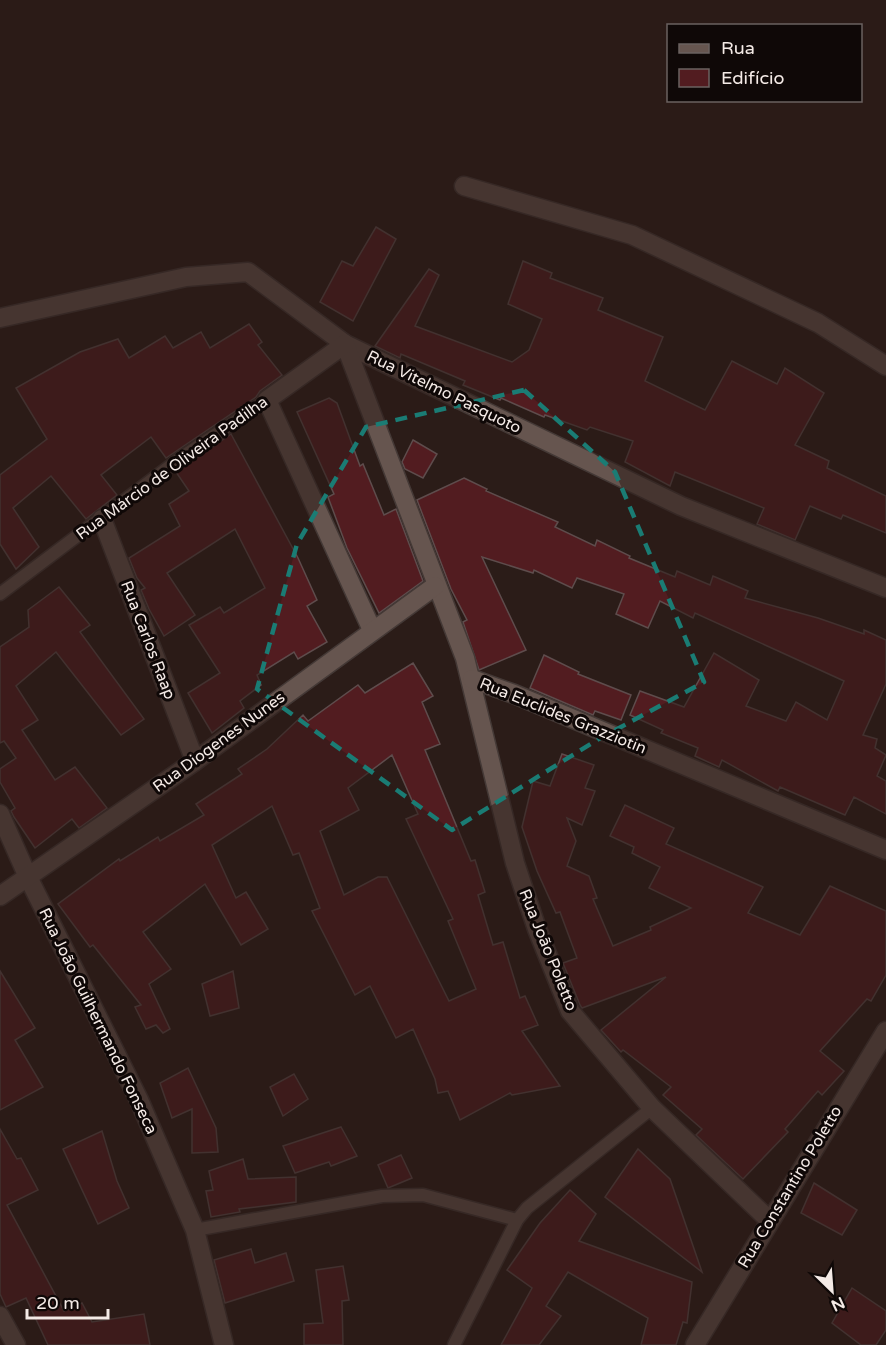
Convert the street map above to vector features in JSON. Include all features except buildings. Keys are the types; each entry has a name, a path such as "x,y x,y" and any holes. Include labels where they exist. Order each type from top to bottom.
{"street":[{"path":"464,186 632,235 818,323 886,366"},
{"name":"Rua Vitelmo Pasquoto","path":"0,318 186,276 248,272 345,344 681,506 886,588"},
{"name":"Rua Márcio de Oliveira Padilha","path":"267,400 345,344"},
{"name":"Rua Euclides Grazziotin","path":"345,344 472,679 886,850"},
{"path":"267,400 372,630"},
{"name":"Rua Carlos Raap","path":"102,519 195,761"},
{"name":"Rua Diogenes Nunes","path":"0,896 195,761 435,586"},
{"name":"Rua João Poletto","path":"472,679 514,863 537,929 570,1011 652,1108 769,1220"},
{"name":"Rua João Guilhermando Fonseca","path":"0,814 28,877 139,1100 195,1230 224,1345"},
{"name":"Rua Constantino Poletto","path":"695,1345 886,1031"},
{"path":"0,1316 16,1345"}],"lane":[{"name":"Rua Márcio de Oliveira Padilha","path":"0,594 182,457 267,400"},
{"path":"454,1345 517,1220 556,1182 652,1108"},
{"path":"195,1230 382,1196 423,1195 517,1220"}],"highlighted area":[{"path":"524,390 615,472 704,682 597,740 452,830 257,689 297,544 366,427"}]}
